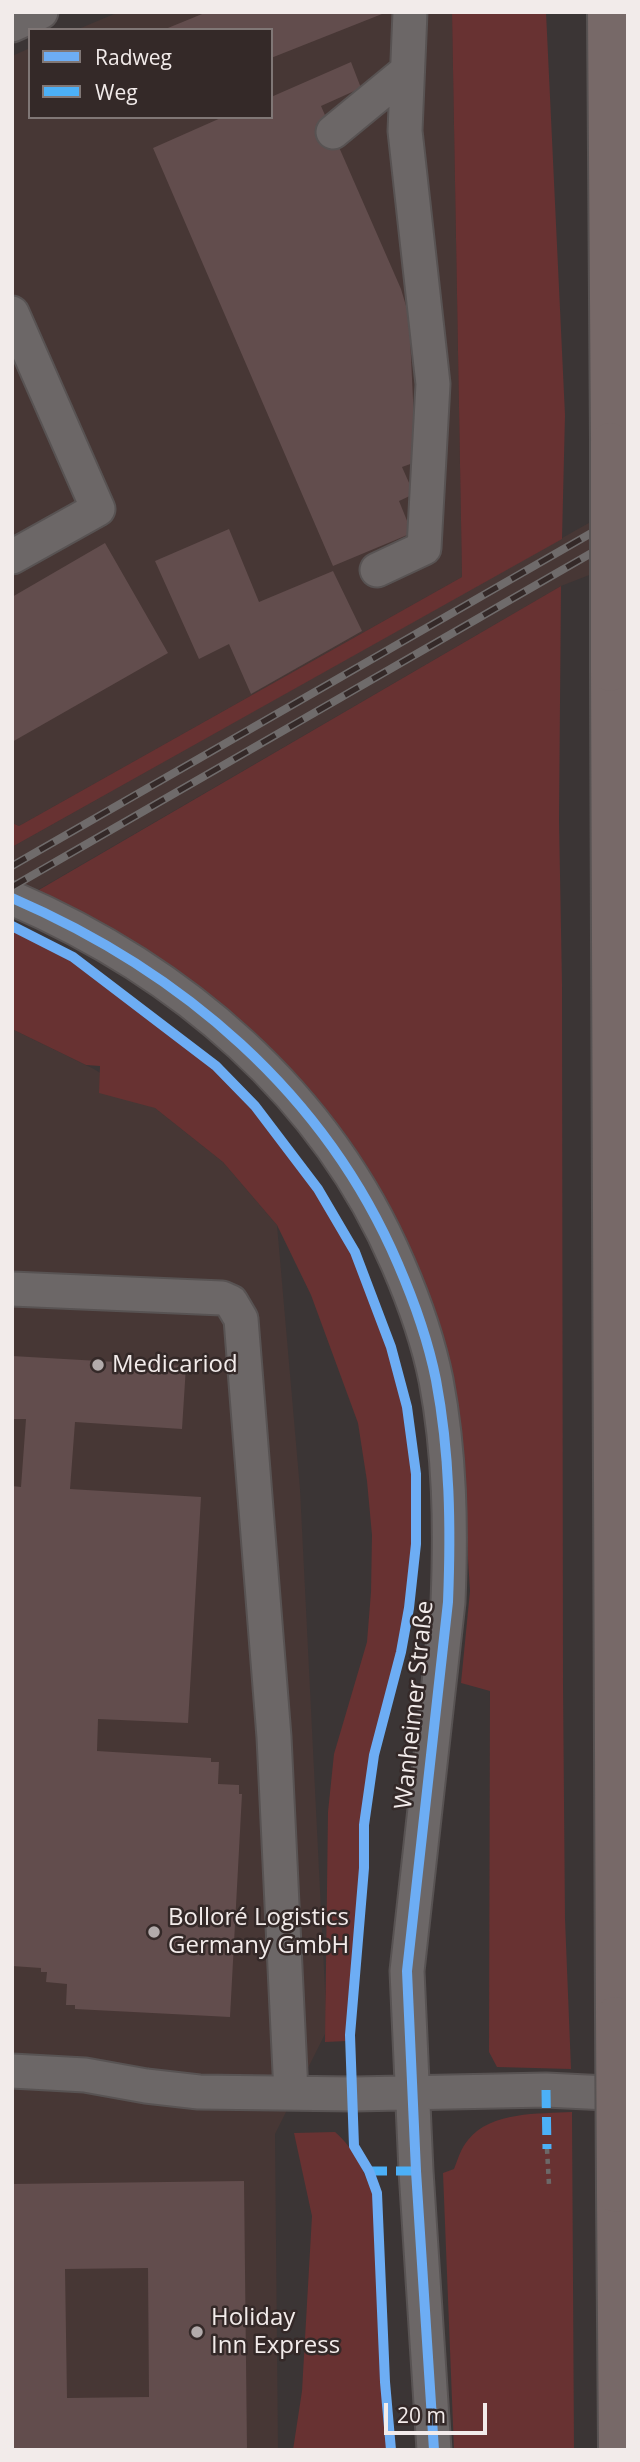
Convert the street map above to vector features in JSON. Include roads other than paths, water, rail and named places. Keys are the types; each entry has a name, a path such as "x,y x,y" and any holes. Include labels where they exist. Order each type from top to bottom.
{"highway":[{"path":"607,12 618,2450"}],"street":[{"path":"12,24 41,12"},
{"path":"377,570 424,548 425,534 433,384 405,131 410,12"},
{"path":"333,132 407,71"},
{"path":"12,313 98,509 12,557"},
{"name":"Wanheimer Straße","path":"24,903 108,946 197,1004 233,1034 280,1081 310,1116 360,1188 386,1235 409,1289 423,1332 444,1428 449,1469 450,1547 447,1615 407,1971 434,2450"},
{"path":"12,1289 222,1298 231,1302 242,1319 274,1737 291,2093"},
{"path":"12,2071 85,2075 199,2092 546,2090 628,2094"}],"railway":[{"path":"12,866 628,512"},
{"path":"12,887 628,532"}],"place":[{"name":"Medicariod","path":"98,1365"},
{"name":"Bolloré Logistics Germany GmbH","path":"154,1932"},
{"name":"Holiday Inn Express","path":"197,2332"}]}
